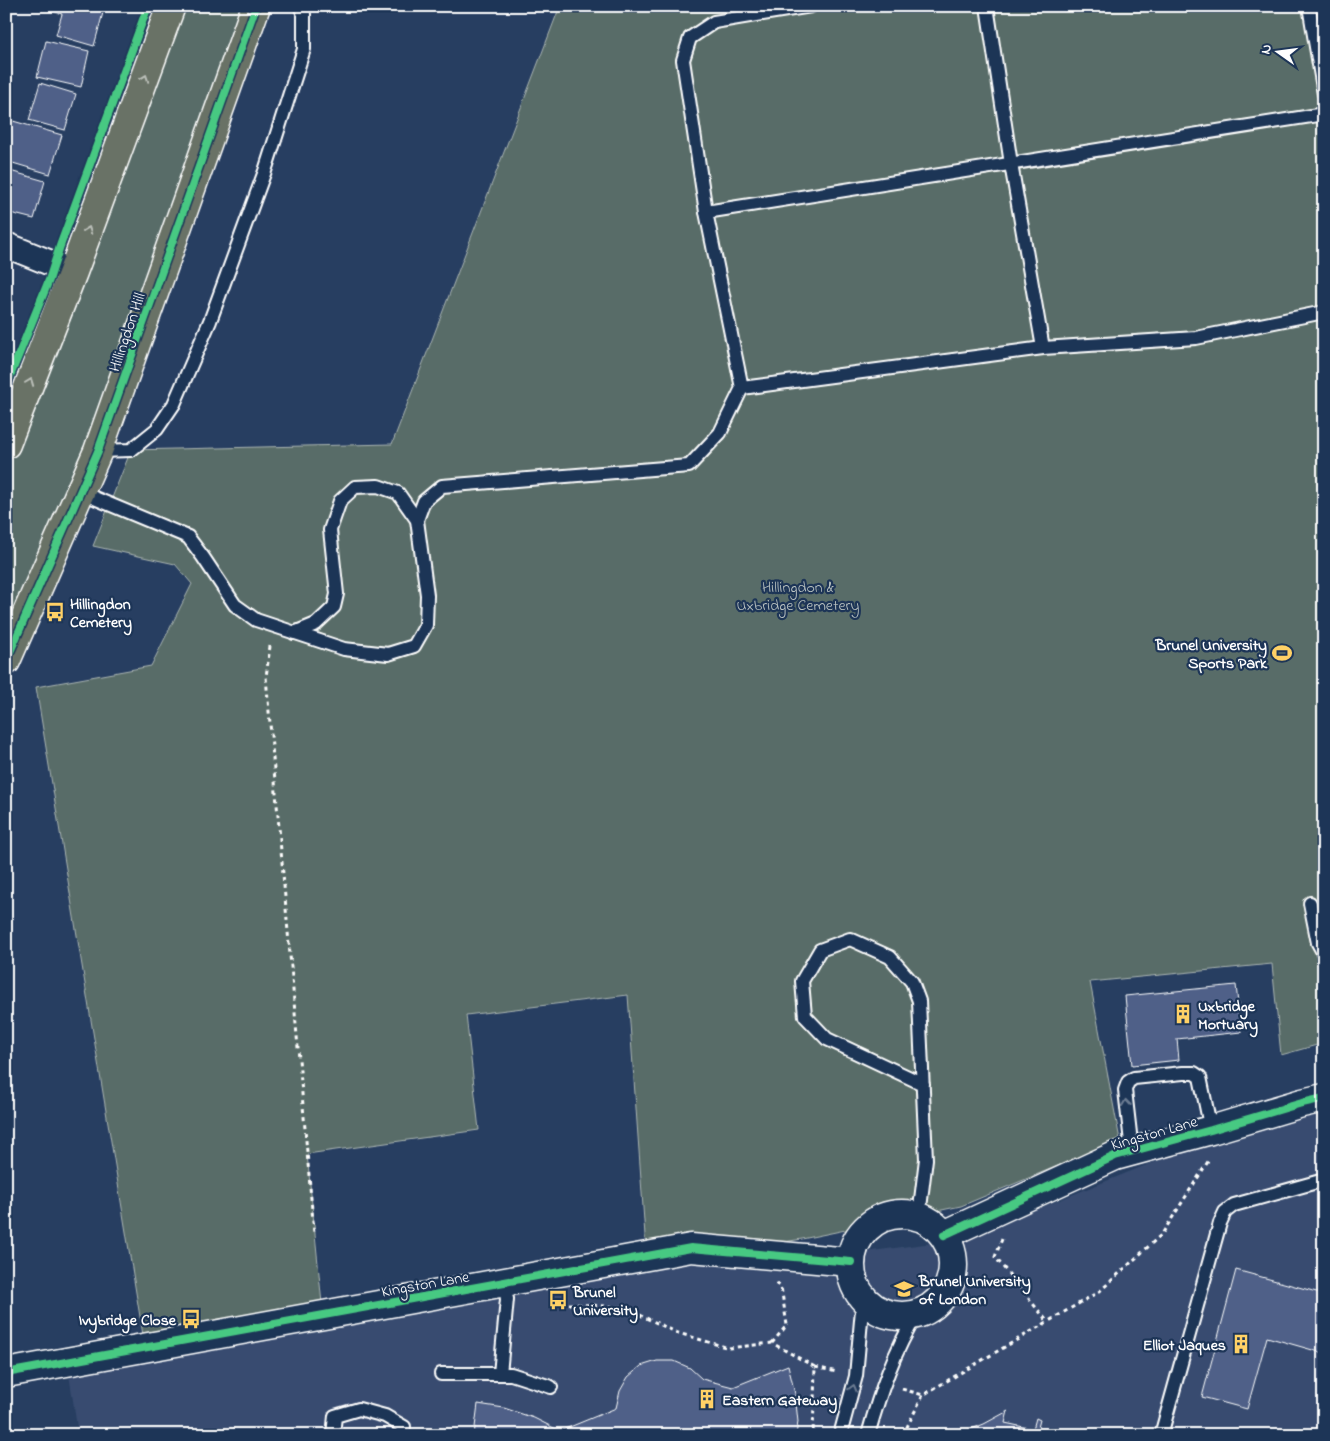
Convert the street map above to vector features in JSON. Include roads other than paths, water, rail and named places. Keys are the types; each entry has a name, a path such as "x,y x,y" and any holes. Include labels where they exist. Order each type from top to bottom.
{"main road":[{"path":"6,444 73,272 171,6"},
{"name":"Hillingdon Hill","path":"6,661 98,451 256,6"}],"street":[{"path":"6,245 73,272"},
{"name":"Kingston Lane","path":"944,1235 1114,1156 1132,1151 1212,1142 1302,1103 1324,1098"},
{"path":"904,1214 919,1216 944,1235 951,1249 953,1265 951,1281 943,1296 932,1306 917,1314 903,1316 888,1314 875,1308 863,1298 854,1281 851,1262 855,1246 863,1233 874,1222 888,1216 904,1214"},
{"name":"Kingston Lane","path":"6,1373 506,1291 691,1248 851,1262"}],"lane":[{"path":"98,451 131,450 157,429 174,404 210,321 261,181 304,49 304,14 300,6"},
{"path":"417,520 424,501 442,486 689,466 720,433 742,388 706,212 684,60 690,38 714,22 811,6"},
{"path":"987,6 1011,164 1043,348"},
{"path":"1310,6 1324,94"},
{"path":"706,212 1324,114"},
{"path":"742,388 1043,348 1196,338 1324,312"},
{"path":"80,492 188,537 235,605 256,620 294,633 344,649 388,654 414,646 426,625 427,595 417,520 398,493 378,486 355,487 340,502 330,530 336,594 334,607 316,624 294,633"},
{"path":"1310,903 1319,932 1318,943 1324,954"},
{"path":"919,1216 926,1159 923,1084 918,1001 912,982 890,957 850,939 820,950 802,981 805,1016 827,1039 923,1084"},
{"path":"1132,1151 1124,1090 1128,1082 1134,1078 1183,1073 1194,1073 1200,1077 1212,1142"},
{"path":"1161,1435 1220,1222 1225,1212 1234,1205 1324,1180"},
{"path":"500,1374 506,1291"},
{"path":"840,1435 856,1376 863,1298"},
{"path":"868,1435 886,1376 902,1338 917,1314"},
{"path":"441,1374 511,1374 551,1387"},
{"path":"333,1435 335,1416 359,1409 386,1416 404,1427 403,1435"}],"place":[{"name":"Hillingdon Cemetery","path":"55,612"},
{"name":"Brunel University Sports Park","path":"1282,653"},
{"name":"Uxbridge Mortuary","path":"1183,1014"},
{"name":"Brunel University of London","path":"904,1289"},
{"name":"Brunel University","path":"558,1300"},
{"name":"Ivybridge Close","path":"191,1319"},
{"name":"Elliot Jaques","path":"1241,1344"},
{"name":"Eastern Gateway","path":"707,1399"}],"park label":[{"name":"Hillingdon & Uxbridge Cemetery","path":"798,595"}]}
